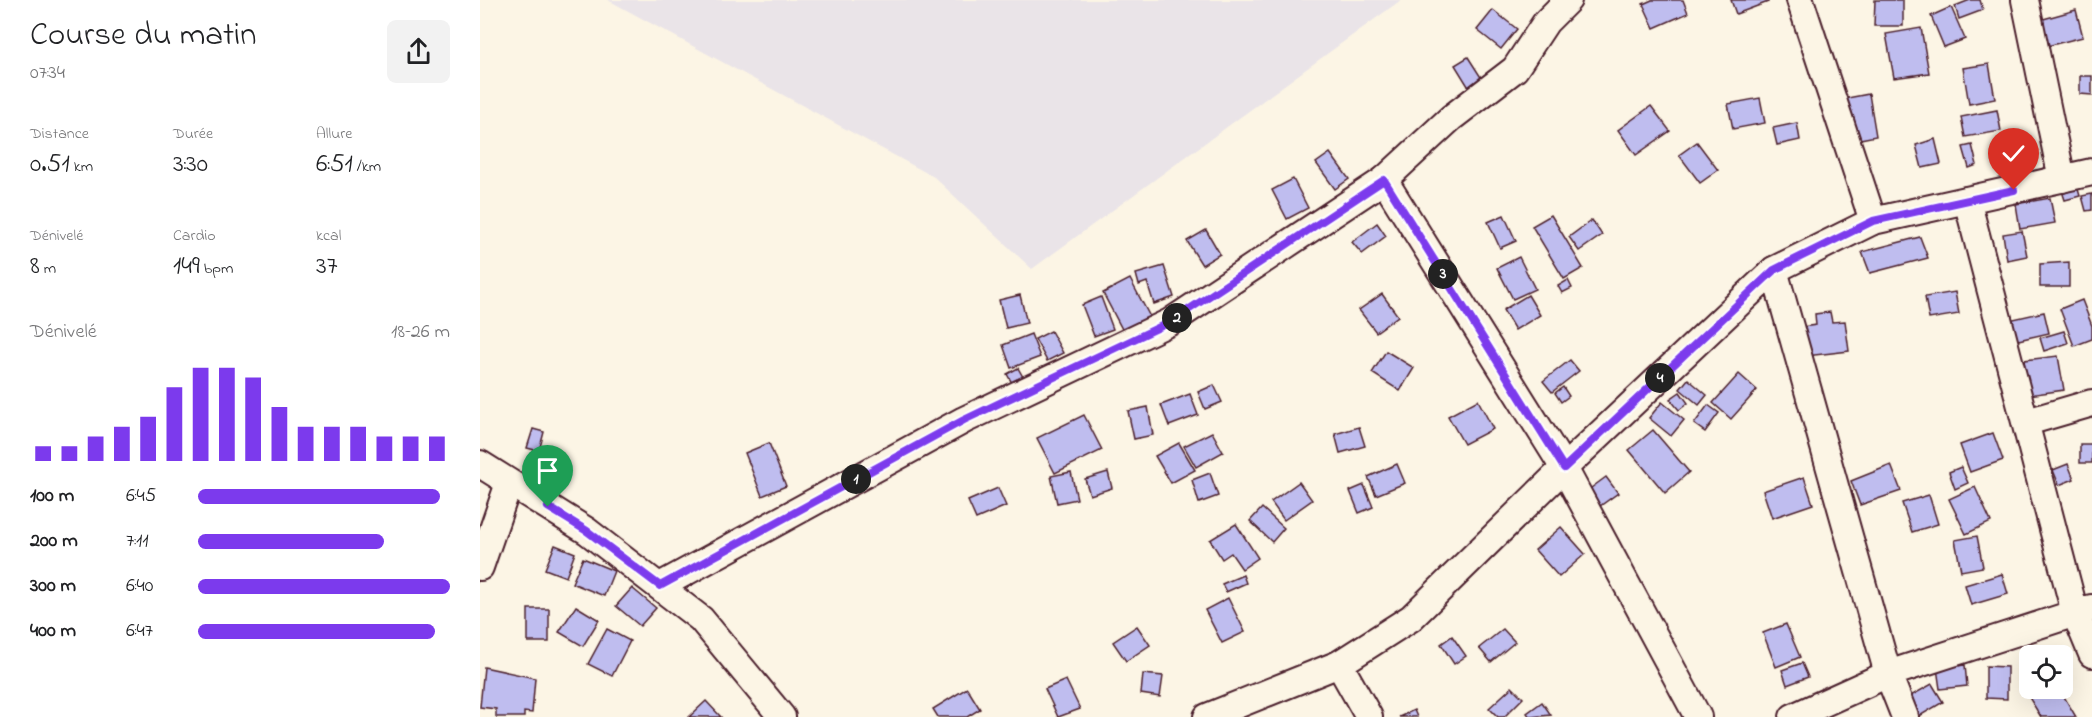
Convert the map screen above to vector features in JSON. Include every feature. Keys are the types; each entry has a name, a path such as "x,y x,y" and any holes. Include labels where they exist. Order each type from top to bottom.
{"street":[{"path":"660,586 964,420 1170,322 1384,180 1451,117 1515,69 1546,22 1568,0"},
{"path":"1800,0 1873,221"},
{"path":"2025,0 2062,179"},
{"path":"1207,717 1339,664 1411,618 1564,468 1774,270 1873,221 2092,172"},
{"path":"1384,180 1564,468 1698,717"},
{"path":"1967,200 2027,422 2084,610 2092,654"},
{"path":"1774,270 1888,674 1905,717"},
{"path":"2027,422 2092,403"},
{"path":"480,464 587,531 700,619 783,717"},
{"path":"480,567 509,483"},
{"path":"1793,717 1888,674 2084,610"},
{"path":"1339,664 1369,717"}],"shaded area":[{"path":"608,0 1401,0 1032,269 934,177"}],"building":[{"path":"1652,0 1683,0 1688,13 1654,28 1643,4"},
{"path":"1731,0 1767,0 1768,2 1736,14"},
{"path":"1875,0 1903,0 1903,26 1874,26"},
{"path":"1970,0 1980,0 1983,10 1959,19 1955,6"},
{"path":"1951,7 1965,39 1944,47 1931,16"},
{"path":"1493,10 1517,29 1501,49 1477,30"},
{"path":"2076,10 2083,37 2043,47 2036,21"},
{"path":"1921,28 1929,73 1894,78 1886,34"},
{"path":"1468,57 1484,82 1471,91 1455,65"},
{"path":"1989,64 1995,99 1969,104 1963,68"},
{"path":"2080,76 2092,76 2092,95 2080,94"},
{"path":"1869,94 1876,136 1850,141 1842,99"},
{"path":"1760,98 1765,123 1733,129 1728,104"},
{"path":"1651,106 1670,131 1636,155 1618,130"},
{"path":"1997,110 2001,131 1965,137 1961,117"},
{"path":"1797,123 1800,140 1777,145 1773,128"},
{"path":"1935,139 1941,164 1922,168 1916,145"},
{"path":"1697,142 1718,170 1700,183 1679,155"},
{"path":"1972,145 1977,165 1969,168 1963,147"},
{"path":"1330,153 1349,179 1335,189 1316,163"},
{"path":"1293,179 1308,208 1287,219 1272,190"},
{"path":"2077,186 2080,196 2065,200 2061,188"},
{"path":"2092,194 2092,210 2086,211 2082,196"},
{"path":"2050,198 2055,223 2020,229 2016,204"},
{"path":"1504,215 1516,241 1500,248 1488,222"},
{"path":"1551,215 1583,268 1564,279 1532,226"},
{"path":"1592,220 1602,235 1579,251 1569,237"},
{"path":"1377,223 1386,236 1362,254 1352,242"},
{"path":"1206,230 1220,254 1202,265 1187,241"},
{"path":"2022,231 2027,256 2007,260 2003,234"},
{"path":"1920,237 1928,258 1870,273 1862,252"},
{"path":"1519,257 1535,289 1513,299 1497,268"},
{"path":"2069,262 2069,287 2040,287 2040,264"},
{"path":"1164,266 1174,297 1154,304 1147,282 1139,285 1136,274"},
{"path":"1130,279 1150,317 1123,331 1103,293"},
{"path":"1568,280 1572,288 1562,293 1558,286"},
{"path":"1955,292 1959,314 1929,319 1925,297"},
{"path":"1382,294 1398,316 1376,332 1359,310"},
{"path":"1020,295 1027,323 1006,328 999,300"},
{"path":"1528,295 1540,315 1515,330 1503,310"},
{"path":"1101,297 1113,329 1094,336 1082,305"},
{"path":"2082,300 2092,326 2092,339 2074,346 2060,309"},
{"path":"1830,312 1832,322 1845,321 1849,351 1806,356 1802,327 1816,325 1815,314"},
{"path":"2044,312 2049,333 2014,341 2009,320"},
{"path":"1051,331 1063,353 1047,361 1035,339"},
{"path":"2064,331 2068,343 2044,351 2040,338"},
{"path":"1031,334 1040,357 1011,368 1003,345"},
{"path":"1386,351 1414,368 1400,391 1372,373"},
{"path":"2058,356 2064,390 2029,395 2024,360"},
{"path":"1570,360 1579,371 1552,392 1543,381"},
{"path":"1018,368 1023,377 1012,383 1007,374"},
{"path":"1739,374 1757,390 1731,419 1713,403"},
{"path":"1688,379 1707,395 1699,405 1680,389"},
{"path":"1214,385 1222,402 1205,409 1198,392"},
{"path":"1563,387 1569,396 1561,402 1555,393"},
{"path":"1680,392 1688,403 1679,410 1670,399"},
{"path":"1190,394 1198,415 1169,426 1161,405"},
{"path":"1478,400 1493,429 1464,444 1448,416"},
{"path":"1662,402 1684,420 1671,436 1649,418"},
{"path":"1708,405 1719,413 1705,432 1694,424"},
{"path":"1148,407 1153,435 1134,439 1128,411"},
{"path":"1084,415 1102,450 1055,473 1037,438"},
{"path":"1359,427 1365,446 1340,453 1335,434"},
{"path":"533,429 544,432 539,451 527,448"},
{"path":"1653,430 1689,472 1665,493 1629,450"},
{"path":"1212,432 1223,452 1196,467 1184,446"},
{"path":"1993,433 2003,460 1970,472 1960,445"},
{"path":"769,443 786,486 762,496 745,453"},
{"path":"1179,443 1195,470 1171,483 1155,456"},
{"path":"2080,444 2092,444 2092,463 2080,463"},
{"path":"1397,464 1405,483 1376,495 1368,477"},
{"path":"2068,464 2074,479 2059,485 2053,470"},
{"path":"1891,465 1901,491 1860,505 1851,481"},
{"path":"1961,467 1968,483 1955,489 1949,472"},
{"path":"1071,472 1077,499 1057,503 1051,476"},
{"path":"1108,472 1112,488 1090,495 1085,479"},
{"path":"1210,473 1218,496 1199,503 1192,480"},
{"path":"1606,477 1618,493 1600,506 1587,491"},
{"path":"1804,477 1813,504 1772,518 1763,491"},
{"path":"1299,482 1312,500 1284,520 1271,502"},
{"path":"1364,485 1373,507 1359,513 1350,491"},
{"path":"1975,487 1991,522 1966,534 1949,499"},
{"path":"998,488 1006,506 976,519 968,501"},
{"path":"1929,495 1938,524 1912,532 1902,503"},
{"path":"1262,508 1284,528 1272,542 1250,521"},
{"path":"1236,524 1258,558 1242,569 1231,553 1222,559 1210,540"},
{"path":"1561,527 1585,554 1559,577 1535,550"},
{"path":"1977,536 1983,567 1961,571 1955,540"},
{"path":"555,545 575,553 566,577 545,569"},
{"path":"583,558 614,571 604,596 572,583"},
{"path":"2002,574 2008,594 1971,605 1965,585"},
{"path":"1243,575 1246,583 1226,592 1222,584"},
{"path":"632,588 656,608 640,626 616,606"},
{"path":"1228,598 1245,632 1222,643 1205,610"},
{"path":"576,606 599,620 583,646 559,632"},
{"path":"528,609 549,609 549,642 528,642"},
{"path":"1786,624 1800,657 1776,667 1763,633"},
{"path":"1137,626 1150,645 1126,661 1113,642"},
{"path":"607,629 630,641 612,676 588,664"},
{"path":"1503,629 1515,642 1491,662 1479,648"},
{"path":"1452,636 1466,656 1454,664 1441,644"},
{"path":"1802,663 1808,677 1787,685 1782,670"},
{"path":"1965,665 1967,686 1940,689 1937,668"},
{"path":"1986,666 2007,667 2007,699 1986,698"},
{"path":"484,667 535,678 532,713 524,712 524,717 496,717 496,709 480,707"},
{"path":"1143,674 1163,676 1160,697 1141,694"},
{"path":"1066,680 1080,709 1058,717 1045,689"},
{"path":"1932,684 1943,702 1918,717 1907,698"},
{"path":"1512,687 1523,698 1504,717 1498,717 1489,708"},
{"path":"967,688 980,709 967,717 938,717 933,709"},
{"path":"2030,699 2065,699 2076,717 2041,717"},
{"path":"706,701 721,717 689,717"},
{"path":"1542,702 1551,715 1530,717 1527,713"},
{"path":"1414,710 1417,717 1399,717"}],"route":[{"path":"548,507 587,531 660,586 964,420 1170,322 1384,180 1564,468 1774,270 1873,221 2014,190"}]}
